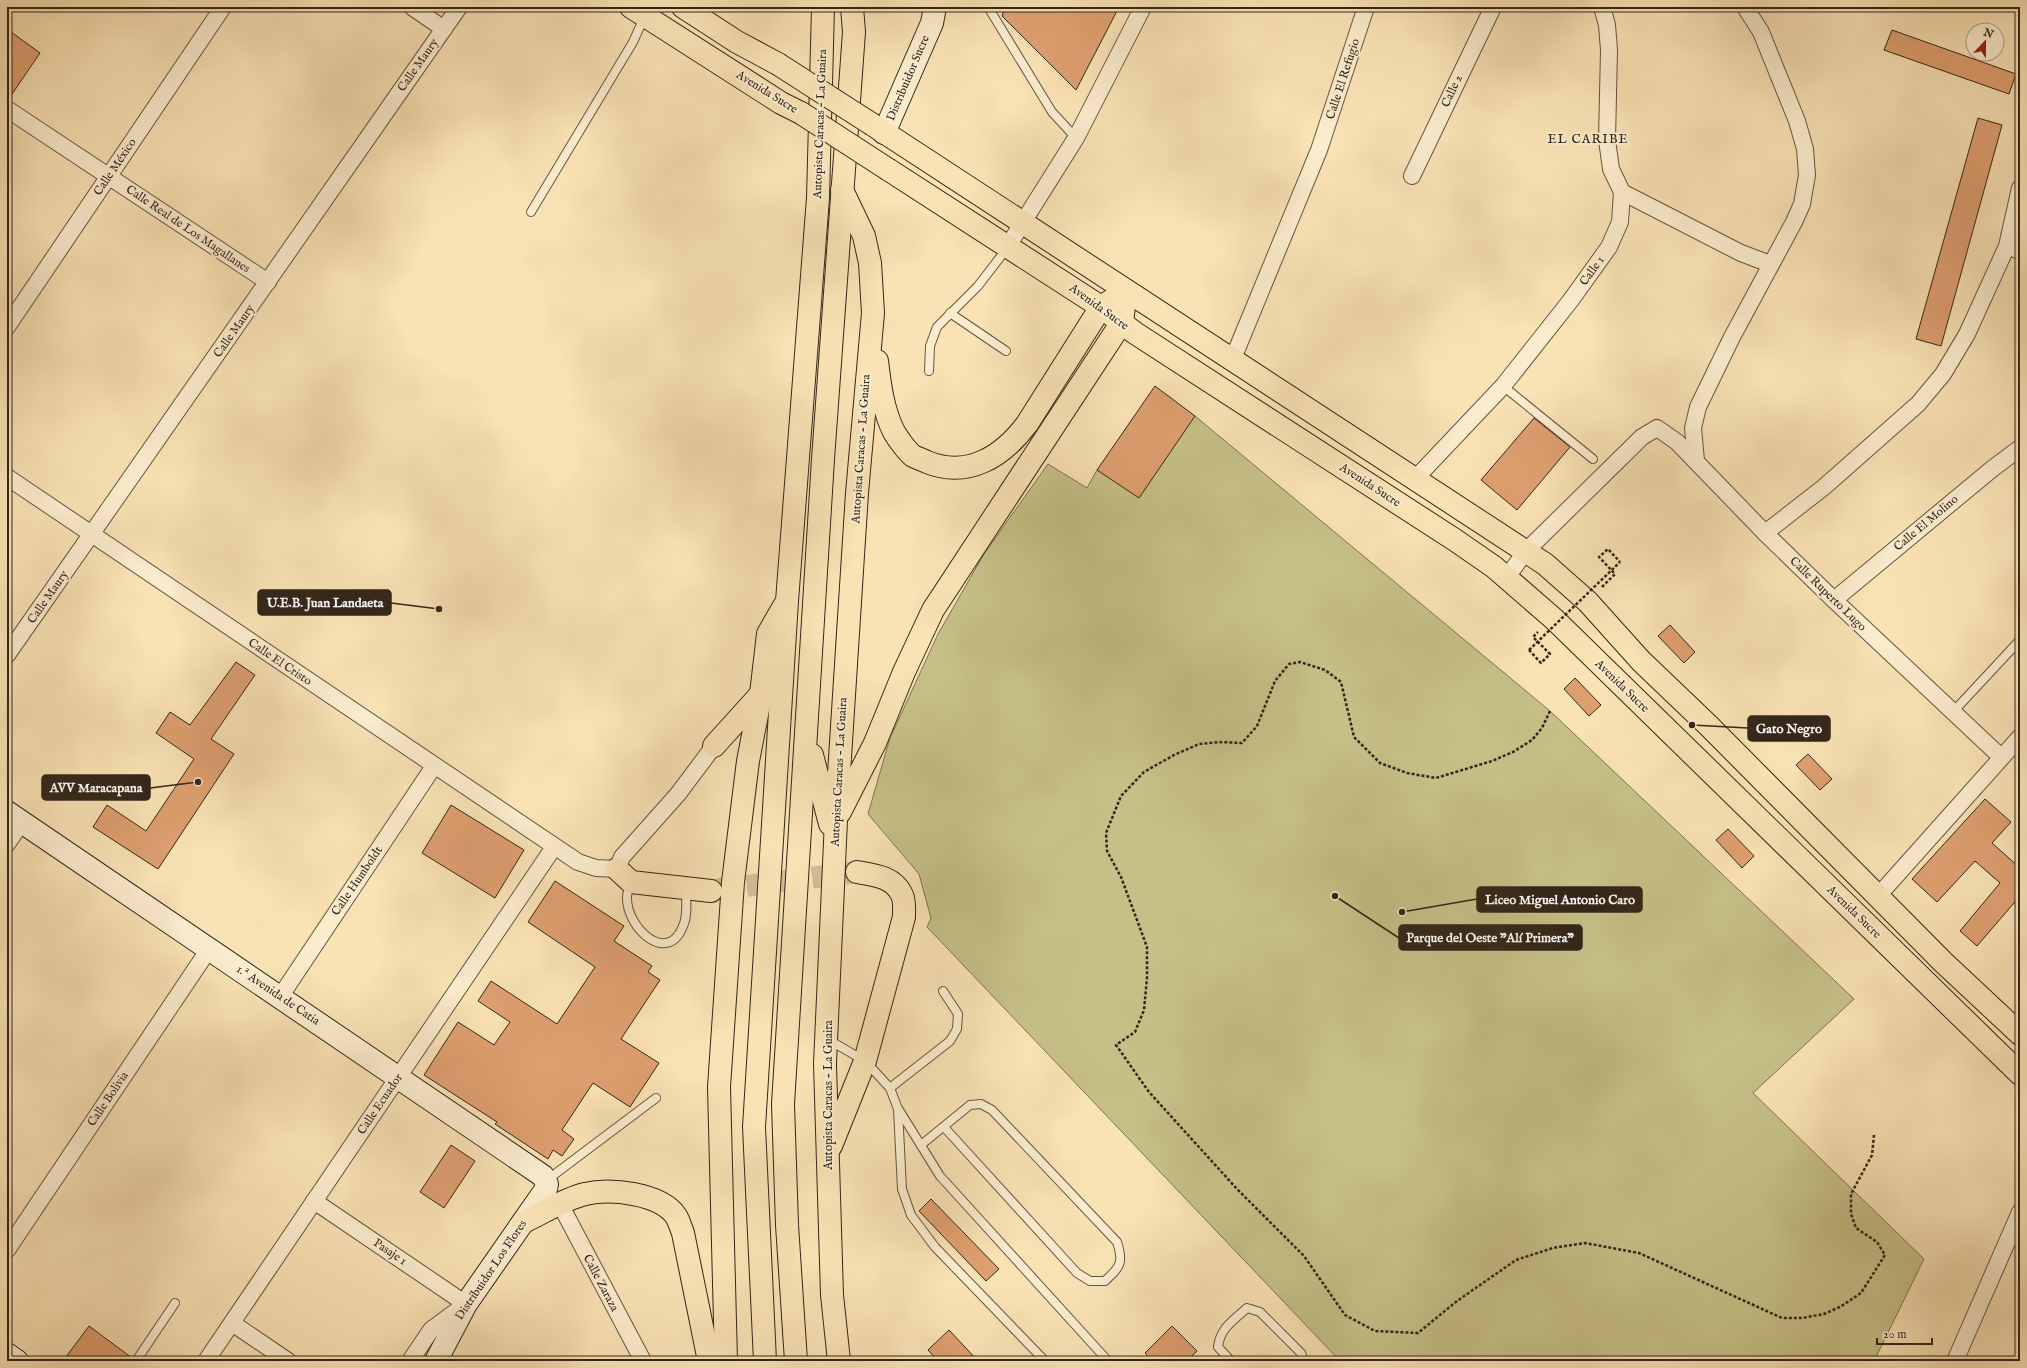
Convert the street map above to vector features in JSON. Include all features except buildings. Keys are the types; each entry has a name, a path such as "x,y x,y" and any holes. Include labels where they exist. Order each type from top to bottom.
{"main road":[{"name":"Avenida Sucre","path":"631,7 781,103 801,113 1008,246 1101,307 1135,333 1455,540 1507,577 1554,619 2020,1074"},
{"path":"683,7 737,42 778,64 879,129 1414,480 1545,564 1584,598 1642,661 1709,726 1943,962 2020,1034"},
{"name":"Autopista Caracas - La Guaira","path":"765,1361 754,1127 787,601 818,198 823,7"},
{"name":"Autopista Caracas - La Guaira","path":"796,1361 787,1225 783,1104 842,189 854,32 852,7"},
{"path":"854,32 860,7"},
{"name":"Autopista Caracas - La Guaira","path":"839,1361 832,1295 827,1154 826,1038 836,820 857,493 873,313 870,263 864,236 842,189"},
{"path":"873,313 880,385 886,412 895,434 914,456 933,464 949,468 970,467 986,459 1014,440 1027,424 1101,307 1126,291"},
{"path":"836,820 875,743 907,664 933,610 1122,322 1126,291"},
{"name":"Autopista Caracas - La Guaira","path":"726,1361 719,1087 733,882 748,761 760,694 768,634 787,601"},
{"path":"714,746 760,694"},
{"path":"807,734 835,843"},
{"path":"714,746 726,747 739,752 748,761"},
{"path":"827,1154 865,1061 904,917 903,896 894,884 879,875 857,872"},
{"path":"624,875 686,889 710,890"},
{"path":"523,1222 584,1194 607,1191 626,1193 661,1203 676,1216 683,1233 709,1361"}],"street":[{"name":"Calle México","path":"7,326 224,7"},
{"path":"412,7 444,29"},
{"name":"Calle Maury","path":"7,655 459,7"},
{"path":"1008,246 1024,223 1076,138 1143,7"},
{"name":"Calle El Refugio","path":"1232,361 1320,150 1366,7"},
{"name":"Calle 2","path":"1412,176 1493,7"},
{"name":"Calle 1","path":"1414,480 1503,386 1572,300 1609,247 1620,222 1622,192 1611,169 1607,140 1609,50 1607,25 1602,7"},
{"path":"1696,461 1693,428 1698,407 1802,204 1807,175 1805,149 1797,120 1761,32 1745,7"},
{"name":"Distribuidor Sucre","path":"879,129 938,12"},
{"name":"Calle Real de Los Magallanes","path":"7,109 268,282"},
{"path":"1765,533 1824,487 1923,398 1943,374 1967,334 2013,249 2020,188"},
{"path":"1622,192 1741,253 1770,264"},
{"name":"Calle Ruperto Lugo","path":"1526,551 1620,461 1648,432 1658,429 1677,442 1765,533 2001,757"},
{"name":"Calle El Molino","path":"1834,600 1992,469 2020,448"},
{"name":"Calle El Cristo","path":"7,477 554,847 578,862 624,875"},
{"path":"1507,577 1526,551"},
{"path":"1878,896 2001,757 2020,738"},
{"path":"624,875 622,857 678,794 714,746"},
{"name":"Calle Humboldt","path":"280,997 434,766"},
{"path":"7,844 14,817"},
{"name":"1.ª Avenida de Catia","path":"14,817 398,1077 543,1176 546,1180"},
{"name":"Calle Ecuador","path":"206,1361 554,847"},
{"name":"Calle Bolivia","path":"7,1250 210,949"},
{"name":"Distribuidor Los Flores","path":"436,1361 466,1304 546,1189 546,1180"},
{"name":"Pasaje 1","path":"314,1201 466,1304"},
{"name":"Calle Zaraza","path":"560,1204 643,1361"},
{"path":"1955,1361 2020,1212"},
{"path":"410,1361 431,1330 466,1304"},
{"path":"232,1323 288,1361"},
{"path":"7,1354 17,1361"}],"lane":[{"path":"531,212 633,42 642,22 631,7"},
{"path":"988,7 1052,112 1076,138"},
{"path":"929,371 930,346 937,327 978,286 1008,246"},
{"path":"950,313 1006,351"},
{"path":"1503,386 1593,459"},
{"path":"1953,712 2020,640"},
{"path":"624,875 633,923 644,935 654,942 669,943 684,926 686,889"},
{"path":"890,1088 950,1041 957,1029 958,1014 943,991"},
{"path":"826,1038 865,1061 890,1088 898,1109 940,1176 1108,1361"},
{"path":"546,1180 656,1098"},
{"path":"921,1145 970,1106 981,1104 992,1110 1117,1242 1121,1253 1119,1267 1105,1281 1090,1281 1077,1273 944,1127"},
{"path":"898,1109 902,1189 911,1215 935,1247 1045,1361"},
{"path":"136,1361 175,1303"},
{"path":"1231,1361 1218,1347 1219,1337 1224,1328 1247,1308 1260,1312 1301,1354 1304,1361"}],"path":[{"path":"1533,637 1550,654 1541,663 1529,650 1620,562 1608,549 1599,557 1615,574"},
{"path":"1550,711 1542,728 1532,740 1513,752 1492,761 1436,778 1407,773 1380,763 1354,738 1341,682 1325,670 1300,662 1289,664 1275,682 1257,726 1242,742 1199,744 1174,755 1144,772 1121,796 1106,833 1107,851 1121,877 1147,947 1144,1010 1135,1032 1116,1045 1149,1092 1237,1189 1304,1256 1345,1315 1375,1331 1418,1333 1457,1301 1516,1260 1553,1248 1585,1243 1639,1253 1782,1318 1802,1318 1824,1314 1840,1307 1861,1293 1885,1255 1877,1242 1856,1228 1851,1214 1851,1194 1872,1155 1874,1136"}],"shaded area":[{"path":"1195,416 1550,711 1854,999 1753,1093 1924,1259 1874,1361 1340,1361 927,927 931,918 919,874 868,814 890,738 938,634 984,554 1048,464 1087,488 1097,470"}],"tunnel":[{"path":"714,890 857,872"}],"place":[{"name":"U.E.B. Juan Landaeta","path":"439,609"},
{"name":"Gato Negro","path":"1692,725"},
{"name":"AVV Maracapana","path":"198,782"},
{"name":"Parque del Oeste \"Alí Primera\"","path":"1335,896"},
{"name":"Liceo Miguel Antonio Caro","path":"1402,912"}],"district":[{"name":"EL CARIBE","path":"1588,139"}]}
